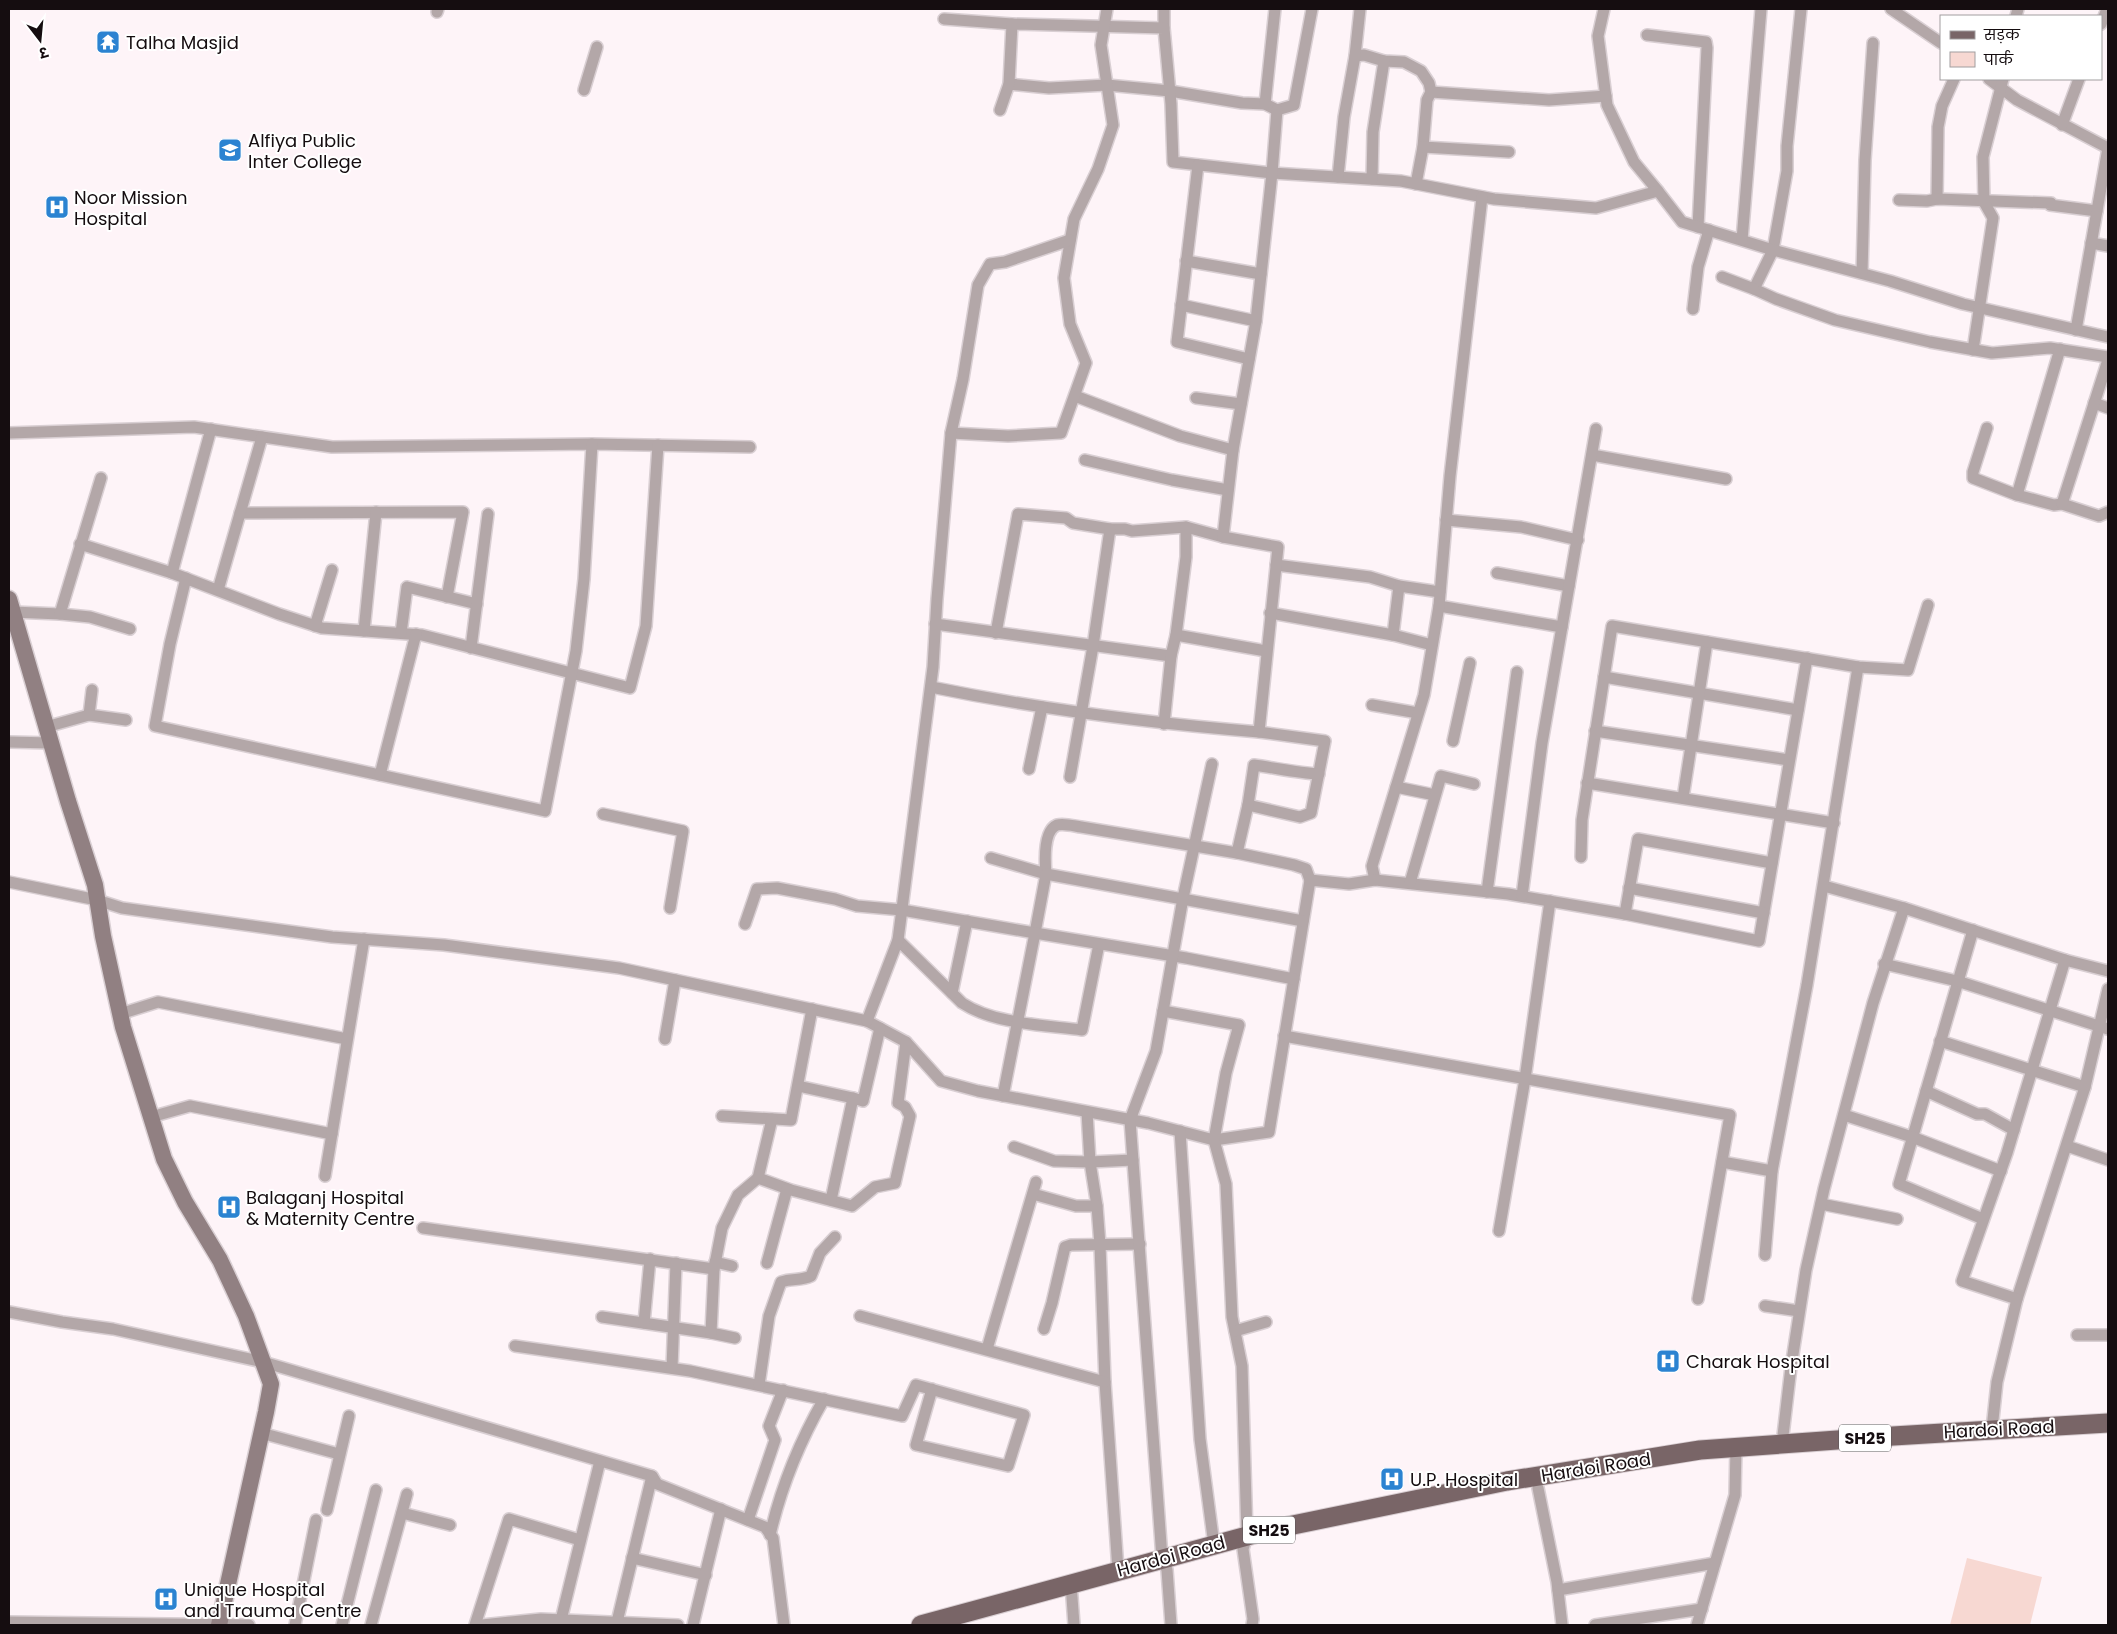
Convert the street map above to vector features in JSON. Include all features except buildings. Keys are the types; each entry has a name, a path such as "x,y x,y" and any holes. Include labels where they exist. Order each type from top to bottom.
{"main road":[{"name":"Hardoi Road","path":"921,1625 1072,1590 1245,1542 1507,1481 1700,1450 1737,1453 1970,1436 1992,1429 2108,1423"},
{"name":"Hardoi Road","path":"966,1625 1072,1590 1118,1570 1165,1564 1214,1545 1280,1540 1538,1488 1700,1462 1782,1444 1970,1436 2108,1435"}],"street":[{"path":"951,433 1008,436 1061,433 1086,363 1070,324 1064,278 1070,240 1074,219 1098,169 1113,125 1101,45 1107,9"},
{"path":"1164,9 1173,162 1272,173 1372,179 1416,184 1482,197 1596,208 1658,191"},
{"path":"1265,104 1275,9"},
{"path":"1009,84 1049,88 1107,85 1170,91 1242,103 1265,104 1277,110 1294,105 1312,9"},
{"path":"1338,177 1344,117 1355,56 1360,9"},
{"path":"1604,9 1598,36 1607,105 1634,162 1682,222 1978,308 2108,337"},
{"path":"1742,240 1761,9"},
{"path":"1754,289 1773,250 1787,171 1787,146 1801,9"},
{"path":"1891,9 1940,42"},
{"path":"2102,22 2107,9"},
{"path":"944,19 1012,24 1164,28"},
{"path":"1000,110 1009,84 1012,24"},
{"path":"1647,35 1706,42 1703,228 1693,309"},
{"path":"1862,273 1865,160 1873,44"},
{"path":"584,90 597,47"},
{"path":"1355,56 1364,55 1384,61 1404,62 1421,71 1429,83 1430,92 1427,100 1423,147 1416,184"},
{"path":"1372,179 1373,132 1384,61"},
{"path":"1937,199 1938,127 1942,106 1954,80"},
{"path":"2062,125 2079,80"},
{"path":"2002,83 2017,100 2108,148 2076,330"},
{"path":"1973,350 1993,218 1984,202 1983,157 2002,83"},
{"path":"1430,92 1549,100 1606,96"},
{"path":"1223,537 1233,450 1256,321 1277,110"},
{"path":"1423,147 1509,152"},
{"path":"1198,165 1177,342 1249,359"},
{"path":"1375,880 1372,866 1424,695 1439,606 1446,520 1482,197"},
{"path":"1899,200 1928,201 1937,199 2051,203 2050,205 2097,211"},
{"path":"866,1021 898,940 931,687 951,433 965,370 978,285 990,264 1005,262 1070,240"},
{"path":"2091,243 2108,246"},
{"path":"1186,261 1261,274"},
{"path":"1722,277 1835,320 1930,342 1992,353 2050,348 2108,359 2062,504"},
{"path":"1182,305 1256,321"},
{"path":"2016,494 2060,349"},
{"path":"1074,396 1180,436 1233,450"},
{"path":"1196,398 1241,404"},
{"path":"2094,403 2108,408"},
{"path":"9,433 194,427 332,447 592,444 750,447"},
{"path":"1987,428 1973,472 1973,478 2016,494 2054,505 2062,504 2099,516 2108,512"},
{"path":"172,572 211,429"},
{"path":"1522,896 1542,743 1596,429"},
{"path":"218,590 262,437"},
{"path":"186,578 170,644 155,726 545,811 576,652 584,579 592,444"},
{"path":"80,544 172,572 315,626 416,634 630,688 646,626 658,445"},
{"path":"1592,455 1726,479"},
{"path":"1085,460 1228,490"},
{"path":"60,614 101,478"},
{"path":"364,631 376,512"},
{"path":"240,513 463,512 447,596"},
{"path":"471,648 488,514"},
{"path":"996,633 1018,514 1066,518 1073,523 1110,530 1125,529 1132,531 1186,527 1223,537 1278,547 1258,732"},
{"path":"1446,520 1521,527 1578,540"},
{"path":"1164,724 1186,557 1186,527"},
{"path":"1070,777 1093,646 1110,530"},
{"path":"1276,565 1370,577 1399,586 1440,592"},
{"path":"315,626 332,570"},
{"path":"1497,573 1569,586"},
{"path":"1394,635 1399,586"},
{"path":"402,633 407,587 477,604"},
{"path":"1581,857 1582,820 1587,782 1612,626 1858,667 1908,670 1928,605"},
{"path":"130,629 90,617 11,606 95,885 120,1014 164,1159 185,1202 220,1260 246,1316 271,1384 219,1625"},
{"path":"1439,606 1562,626"},
{"path":"1270,614 1394,635 1432,646"},
{"path":"935,624 1172,656"},
{"path":"380,775 416,634"},
{"path":"1176,635 1266,651"},
{"path":"1683,798 1707,642"},
{"path":"1310,880 1349,884 1375,880 1522,896 1759,940 1807,658"},
{"path":"1453,741 1470,663"},
{"path":"1765,1255 1772,1171 1787,1099 1824,886 1858,667"},
{"path":"1487,892 1518,672"},
{"path":"1604,678 1798,710"},
{"path":"931,687 1081,713 1325,741 1311,814 1300,817 1248,805"},
{"path":"89,715 92,690"},
{"path":"1372,705 1418,713"},
{"path":"1029,769 1042,707"},
{"path":"46,727 89,715 126,720"},
{"path":"1595,731 1790,760"},
{"path":"9,742 51,743"},
{"path":"1171,1625 1130,1120 1156,1050 1183,898 1212,764"},
{"path":"1237,853 1248,805 1254,765 1284,769 1290,772 1319,774"},
{"path":"1410,883 1441,776 1474,784"},
{"path":"1587,782 1834,822"},
{"path":"1396,786 1436,795"},
{"path":"603,814 683,831 670,908"},
{"path":"9,882 97,900 122,908 325,936 444,945 609,967 812,1009 866,1021 906,1042 941,1081 1003,1096 1130,1120 1214,1140 1269,1132 1310,880 1306,869 1237,853 1081,826 1059,824 1054,827 1049,834 1045,852 1046,874 1003,1096"},
{"path":"1625,914 1638,839 1772,863"},
{"path":"991,858 1046,874 1303,921"},
{"path":"1824,886 1904,908 2064,960 2108,971"},
{"path":"745,924 758,889 777,888 835,899 857,906 902,910 1172,956 1294,979"},
{"path":"1629,888 1764,913"},
{"path":"1499,1231 1525,1078 1550,901"},
{"path":"1782,1444 1806,1270 1821,1204 1884,964 1904,908"},
{"path":"952,993 967,922"},
{"path":"1973,930 1899,1184 1983,1219"},
{"path":"325,1176 364,939"},
{"path":"898,940 962,1003 973,1011 1018,1022 1082,1030 1099,944"},
{"path":"2017,1300 1962,1281 2014,1130 2064,960"},
{"path":"1884,964 1957,981 2103,1028"},
{"path":"665,1039 676,980"},
{"path":"1992,1429 1997,1382 2017,1300 2103,1028 2108,988"},
{"path":"120,1014 158,1002 347,1039"},
{"path":"722,1116 792,1120 812,1009"},
{"path":"1162,1011 1239,1025 1226,1073 1214,1140 1226,1184 1232,1317 1242,1366 1245,1542 1253,1619 1252,1625"},
{"path":"798,1086 863,1101 880,1028"},
{"path":"1284,1036 1730,1115 1698,1299"},
{"path":"1940,1041 2085,1087"},
{"path":"758,1178 852,1206 875,1187 895,1183 910,1116 905,1107 898,1103 906,1042"},
{"path":"1926,1091 1977,1114 1985,1114 2014,1130"},
{"path":"831,1200 853,1098"},
{"path":"150,1117 190,1106 332,1134"},
{"path":"1087,1112 1090,1162 1097,1206 1100,1245 1105,1382 1118,1570"},
{"path":"1844,1115 1912,1137 2000,1171"},
{"path":"711,1333 714,1266 722,1228 738,1195 758,1178 772,1119"},
{"path":"1180,1131 1200,1439 1214,1545"},
{"path":"2067,1146 2108,1160"},
{"path":"1014,1147 1054,1161 1133,1160"},
{"path":"1722,1162 1772,1171"},
{"path":"987,1349 1036,1182"},
{"path":"767,1263 787,1188"},
{"path":"1032,1194 1076,1206 1097,1206"},
{"path":"1821,1204 1898,1219"},
{"path":"423,1228 676,1263 732,1266"},
{"path":"759,1385 769,1316 781,1282 791,1278 803,1280 811,1276 820,1253 835,1238"},
{"path":"1044,1328 1065,1247 1070,1245 1140,1244"},
{"path":"644,1323 650,1259"},
{"path":"672,1368 676,1263"},
{"path":"1765,1306 1800,1310"},
{"path":"9,1312 113,1329 263,1362 652,1476 657,1484 765,1527 773,1538 784,1625"},
{"path":"860,1316 1105,1382"},
{"path":"602,1317 735,1338"},
{"path":"1235,1331 1266,1322"},
{"path":"2077,1335 2108,1335"},
{"path":"515,1346 672,1368 902,1416 916,1385 932,1389 1024,1414 1008,1466 916,1445 932,1389"},
{"path":"748,1520 775,1440 769,1426 783,1390"},
{"path":"770,1535 789,1471 812,1420 824,1399"},
{"path":"327,1510 349,1416"},
{"path":"261,1433 339,1454"},
{"path":"1697,1625 1735,1495 1737,1453"},
{"path":"561,1620 600,1461"},
{"path":"617,1622 652,1476"},
{"path":"1538,1488 1558,1590 1562,1625"},
{"path":"342,1625 376,1490"},
{"path":"371,1625 407,1494"},
{"path":"693,1625 721,1510"},
{"path":"402,1513 450,1525"},
{"path":"475,1625 509,1519 580,1540"},
{"path":"295,1625 316,1520"},
{"path":"632,1558 706,1575"},
{"path":"1558,1590 1715,1563"},
{"path":"1072,1590 1074,1625"},
{"path":"1595,1625 1702,1609"},
{"path":"482,1625 541,1619 678,1625"},
{"path":"9,1622 248,1625"}],"green space":[{"path":"1967,1558 2042,1577 2030,1625 1950,1625"}],"place":[{"name":"Talha Masjid","path":"108,42"},
{"name":"Alfiya Public Inter College","path":"230,150"},
{"name":"Noor Mission Hospital","path":"57,207"},
{"name":"Balaganj Hospital & Maternity Centre","path":"229,1207"},
{"name":"Charak Hospital","path":"1668,1361"},
{"name":"U.P. Hospital","path":"1392,1479"},
{"name":"Unique Hospital and Trauma Centre","path":"166,1599"}]}
